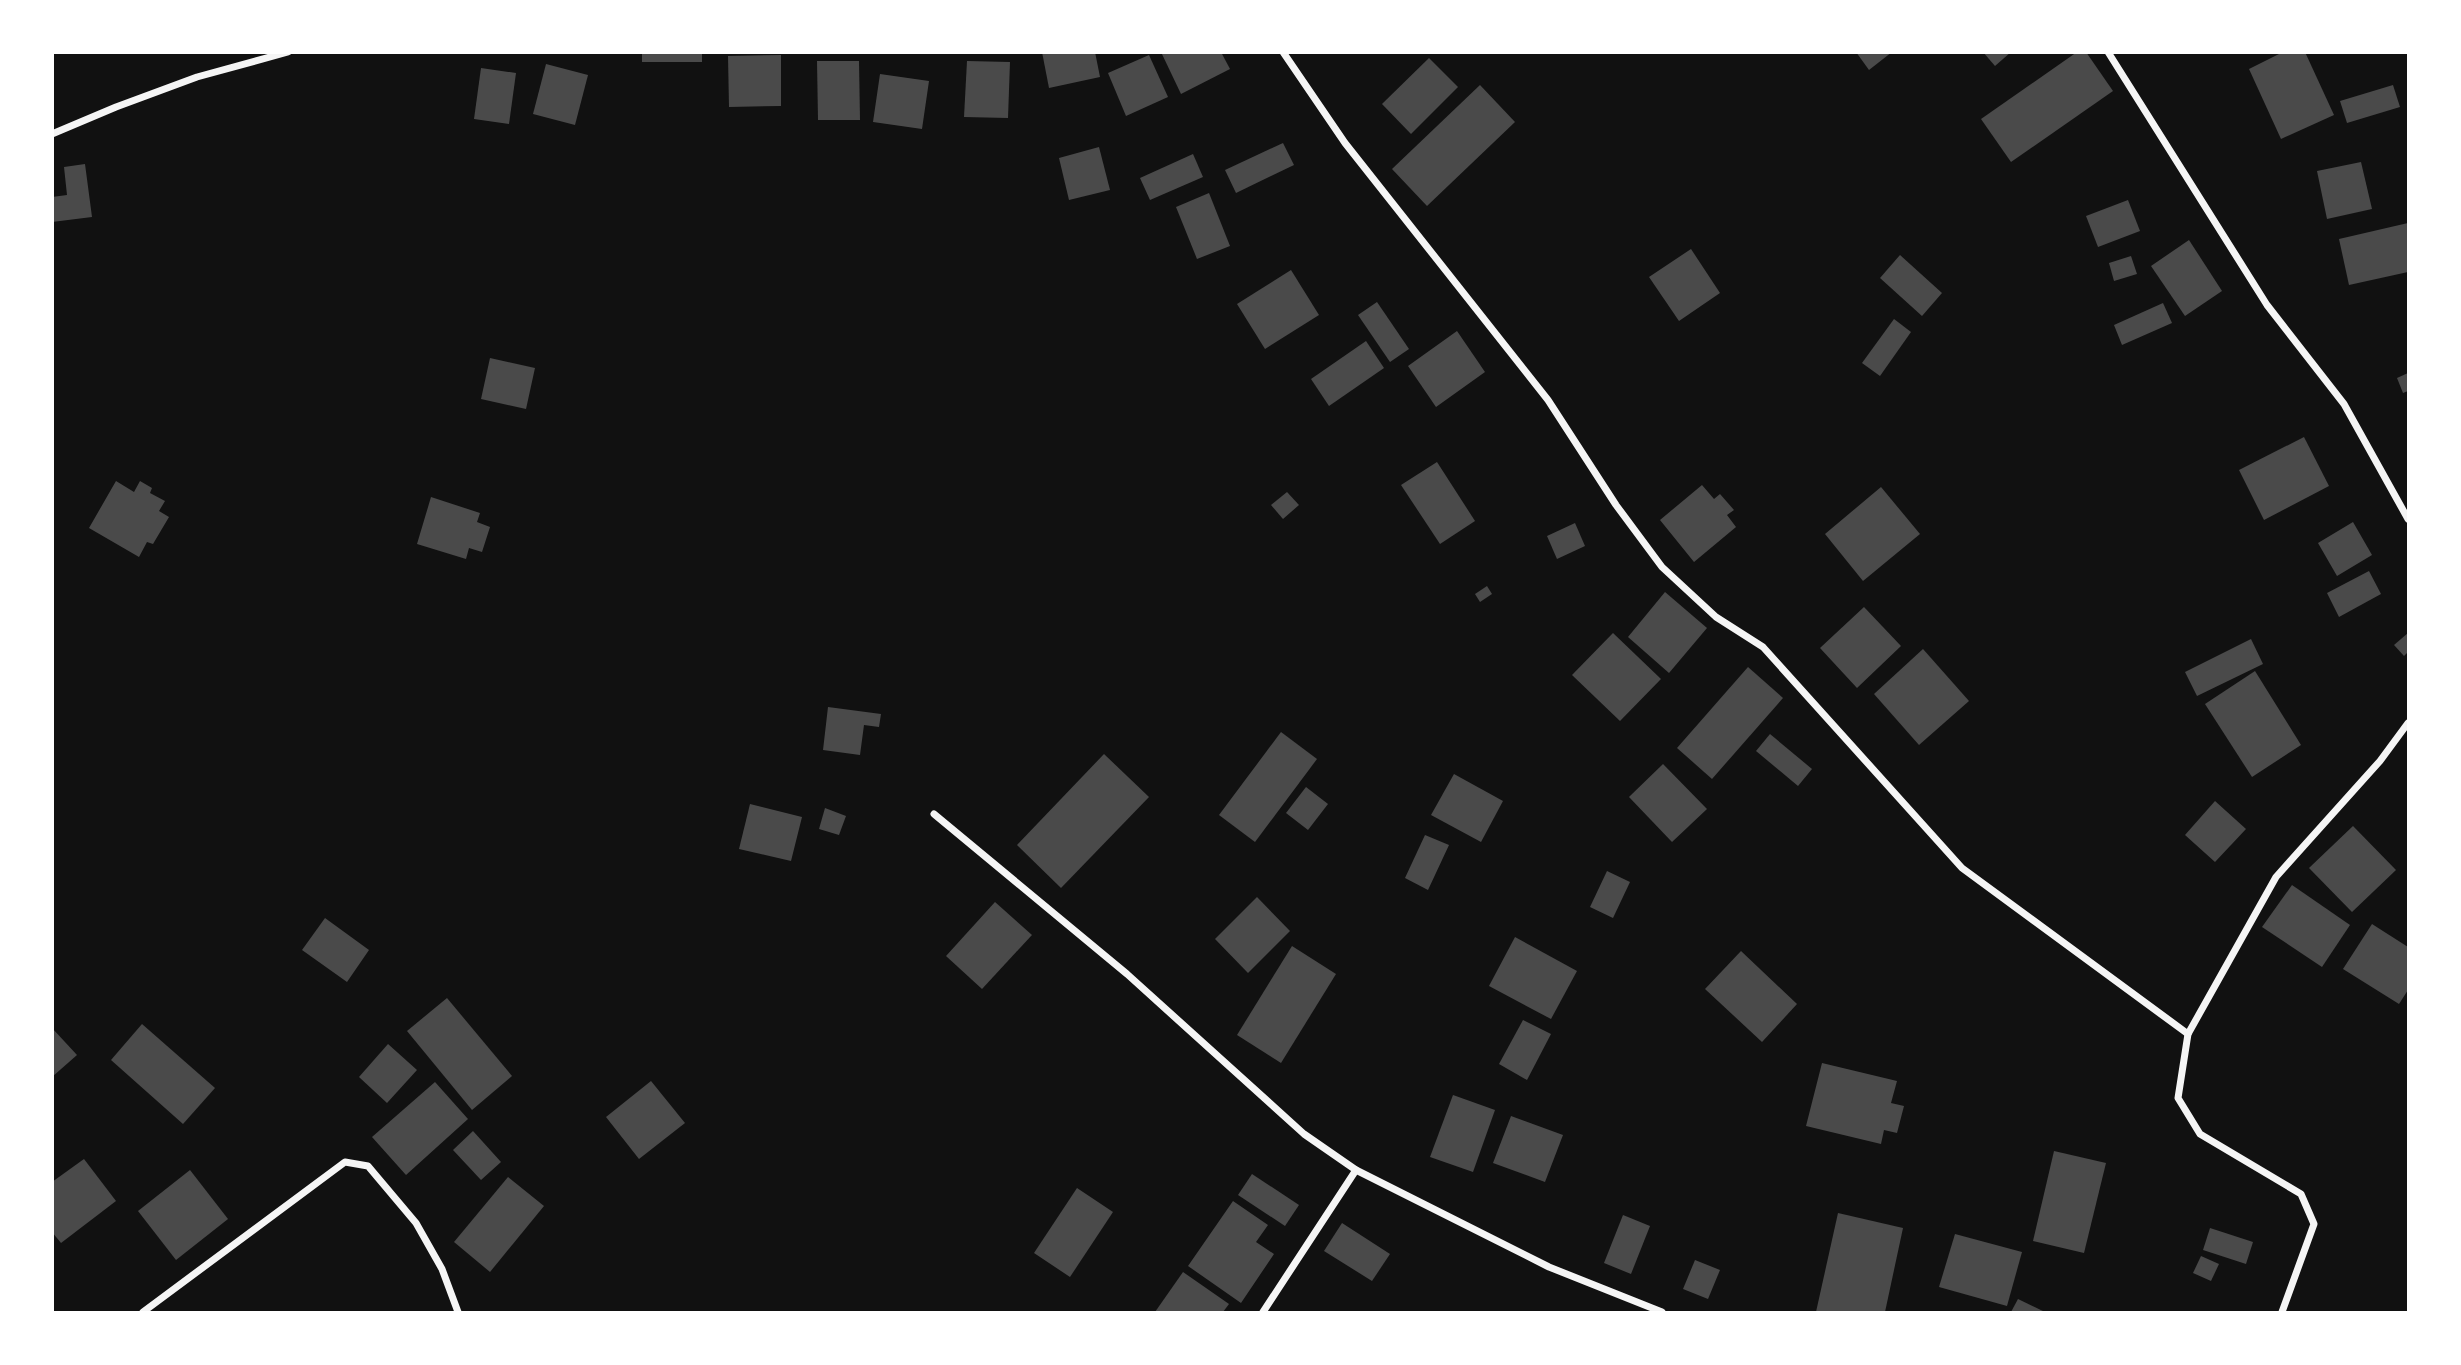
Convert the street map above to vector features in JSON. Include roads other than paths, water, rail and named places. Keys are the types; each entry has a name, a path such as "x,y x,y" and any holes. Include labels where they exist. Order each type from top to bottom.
{"street":[{"path":"52,134 197,77 288,52"},
{"path":"1283,52 1345,143 1548,400 1616,505 1662,567 1716,617 1763,647 1962,868 2188,1034"},
{"path":"2108,52 2267,305 2344,404 2409,519"},
{"path":"2282,1312 2314,1224 2301,1194 2200,1134 2178,1098 2188,1034 2276,877 2380,761 2409,723"},
{"path":"934,814 1127,974 1304,1134 1356,1170 1549,1266 1662,1312"},
{"path":"143,1312 345,1162 368,1166 416,1223 442,1269 458,1312"},
{"path":"1263,1312 1356,1170"}]}
